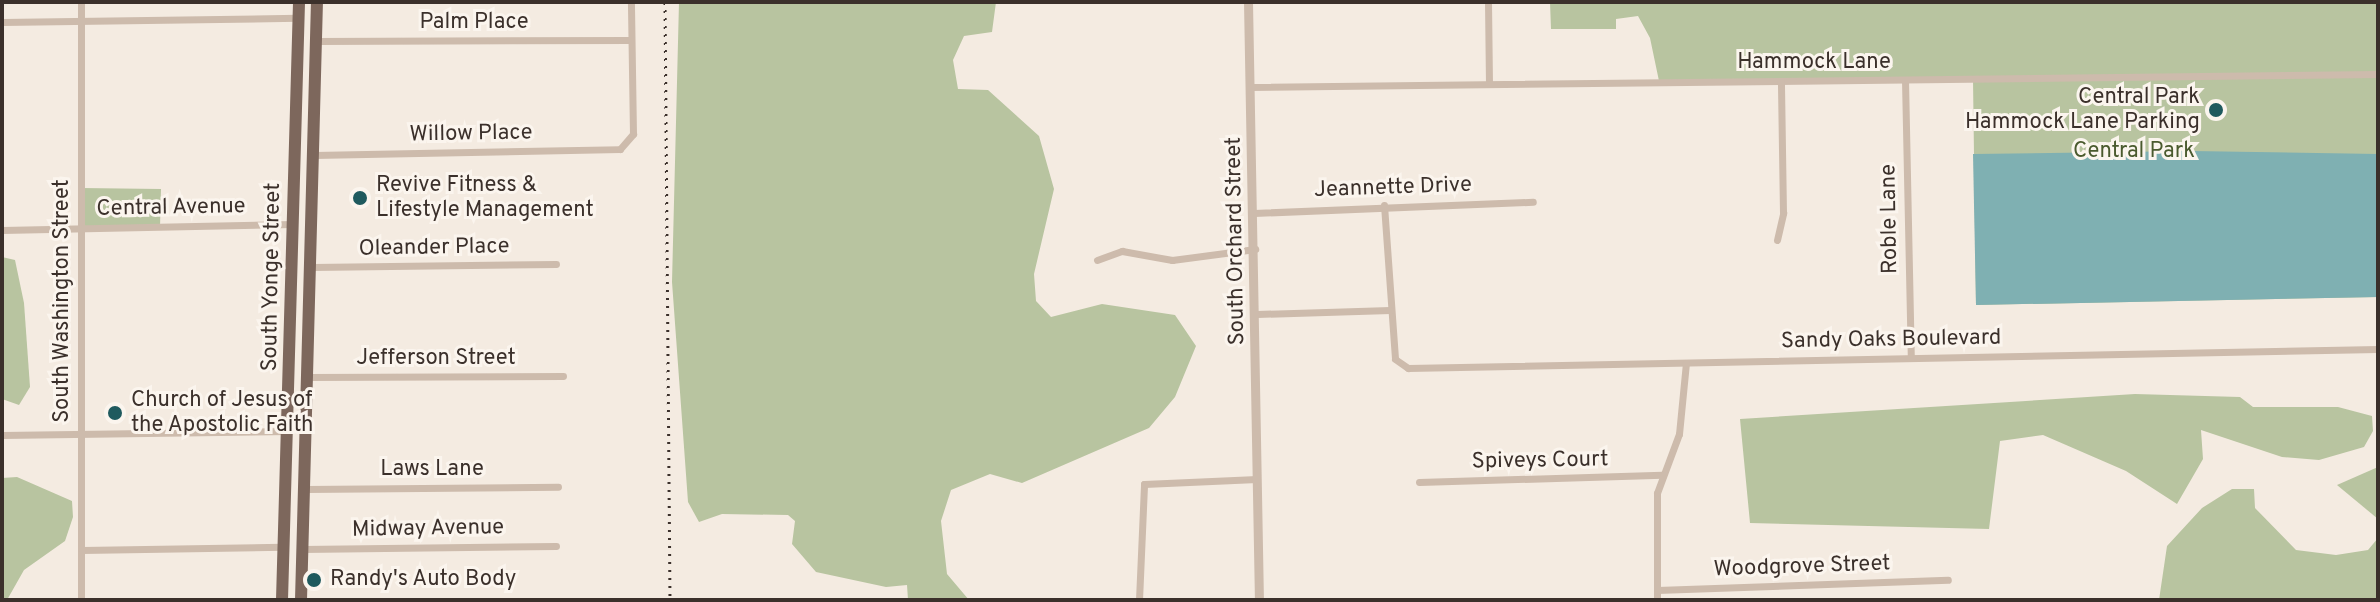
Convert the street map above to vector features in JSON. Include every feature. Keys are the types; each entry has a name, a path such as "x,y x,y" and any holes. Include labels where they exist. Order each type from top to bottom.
{"main road":[{"name":"South Yonge Street","path":"282,600 299,2"},
{"name":"South Yonge Street","path":"301,600 317,2"},
{"path":"293,224 312,263"},
{"path":"282,575 288,600"}],"street":[{"name":"South Washington Street","path":"81,2 81,600"},
{"path":"631,2 631,40"},
{"name":"South Orchard Street","path":"1248,2 1257,314 1259,600"},
{"path":"1488,2 1489,83"},
{"path":"2,22 298,18"},
{"name":"Palm Place","path":"316,41 631,40"},
{"name":"Willow Place","path":"314,155 627,146 633,134 631,40"},
{"name":"Hammock Lane","path":"1250,87 2378,74"},
{"name":"Roble Lane","path":"1905,80 1911,358"},
{"path":"1777,240 1783,213 1781,81"},
{"name":"Jeannette Drive","path":"1254,213 1384,205 1533,202"},
{"path":"1257,314 1390,310 1384,205"},
{"name":"Central Avenue","path":"2,230 293,224"},
{"path":"1097,260 1122,251 1172,260 1255,249"},
{"name":"Oleander Place","path":"312,263 556,264"},
{"name":"Sandy Oaks Boulevard","path":"1390,310 1395,359 1405,366 2378,349"},
{"path":"1657,600 1662,475 1679,434 1686,363"},
{"name":"Jefferson Street","path":"308,377 563,376"},
{"path":"2,435 288,431"},
{"name":"Spiveys Court","path":"1419,482 1662,475"},
{"path":"1139,600 1144,484 1257,479"},
{"name":"Laws Lane","path":"306,489 558,487"},
{"name":"Midway Avenue","path":"302,549 556,546"},
{"path":"82,550 282,547"},
{"name":"Woodgrove Street","path":"1657,590 1948,580"}],"green space":[{"path":"679,2 996,2 992,32 964,36 953,60 958,89 988,90 1039,136 1054,189 1034,274 1036,301 1051,317 1102,304 1175,315 1196,346 1175,397 1149,428 1022,483 990,474 951,490 941,521 947,574 969,600 908,600 907,585 886,587 816,572 792,544 795,521 788,515 722,514 699,522 688,502 672,282"},
{"name":"Central Park","path":"1550,2 2378,2 2378,297 1976,305 1973,80 1659,81 1650,38 1638,16 1616,19 1616,29 1551,29"},
{"path":"81,188 161,189 160,227 81,228"},
{"path":"2,257 15,260 24,303 30,387 19,405 2,399"},
{"path":"2135,394 2240,397 2253,407 2338,407 2372,416 2373,431 2364,447 2319,460 2282,457 2201,430 2203,459 2177,504 2126,471 2043,435 2000,441 1989,529 1750,523 1740,419"},
{"path":"2378,467 2378,519 2337,485"},
{"path":"17,477 72,501 73,517 65,541 24,570 7,600 2,599 2,478"},
{"path":"2232,489 2254,489 2255,508 2296,550 2336,555 2368,550 2378,538 2378,600 2159,600 2167,546 2202,508"}],"water":[{"path":"2191,151 2378,154 2378,297 1976,305 1973,154"}],"railway":[{"path":"665,2 670,600"}],"place":[{"name":"Central Park Hammock Lane Parking","path":"2216,110"},
{"name":"Revive Fitness & Lifestyle Management","path":"360,198"},
{"name":"Church of Jesus of the Apostolic Faith","path":"115,413"},
{"name":"Randy's Auto Body","path":"314,580"}]}
